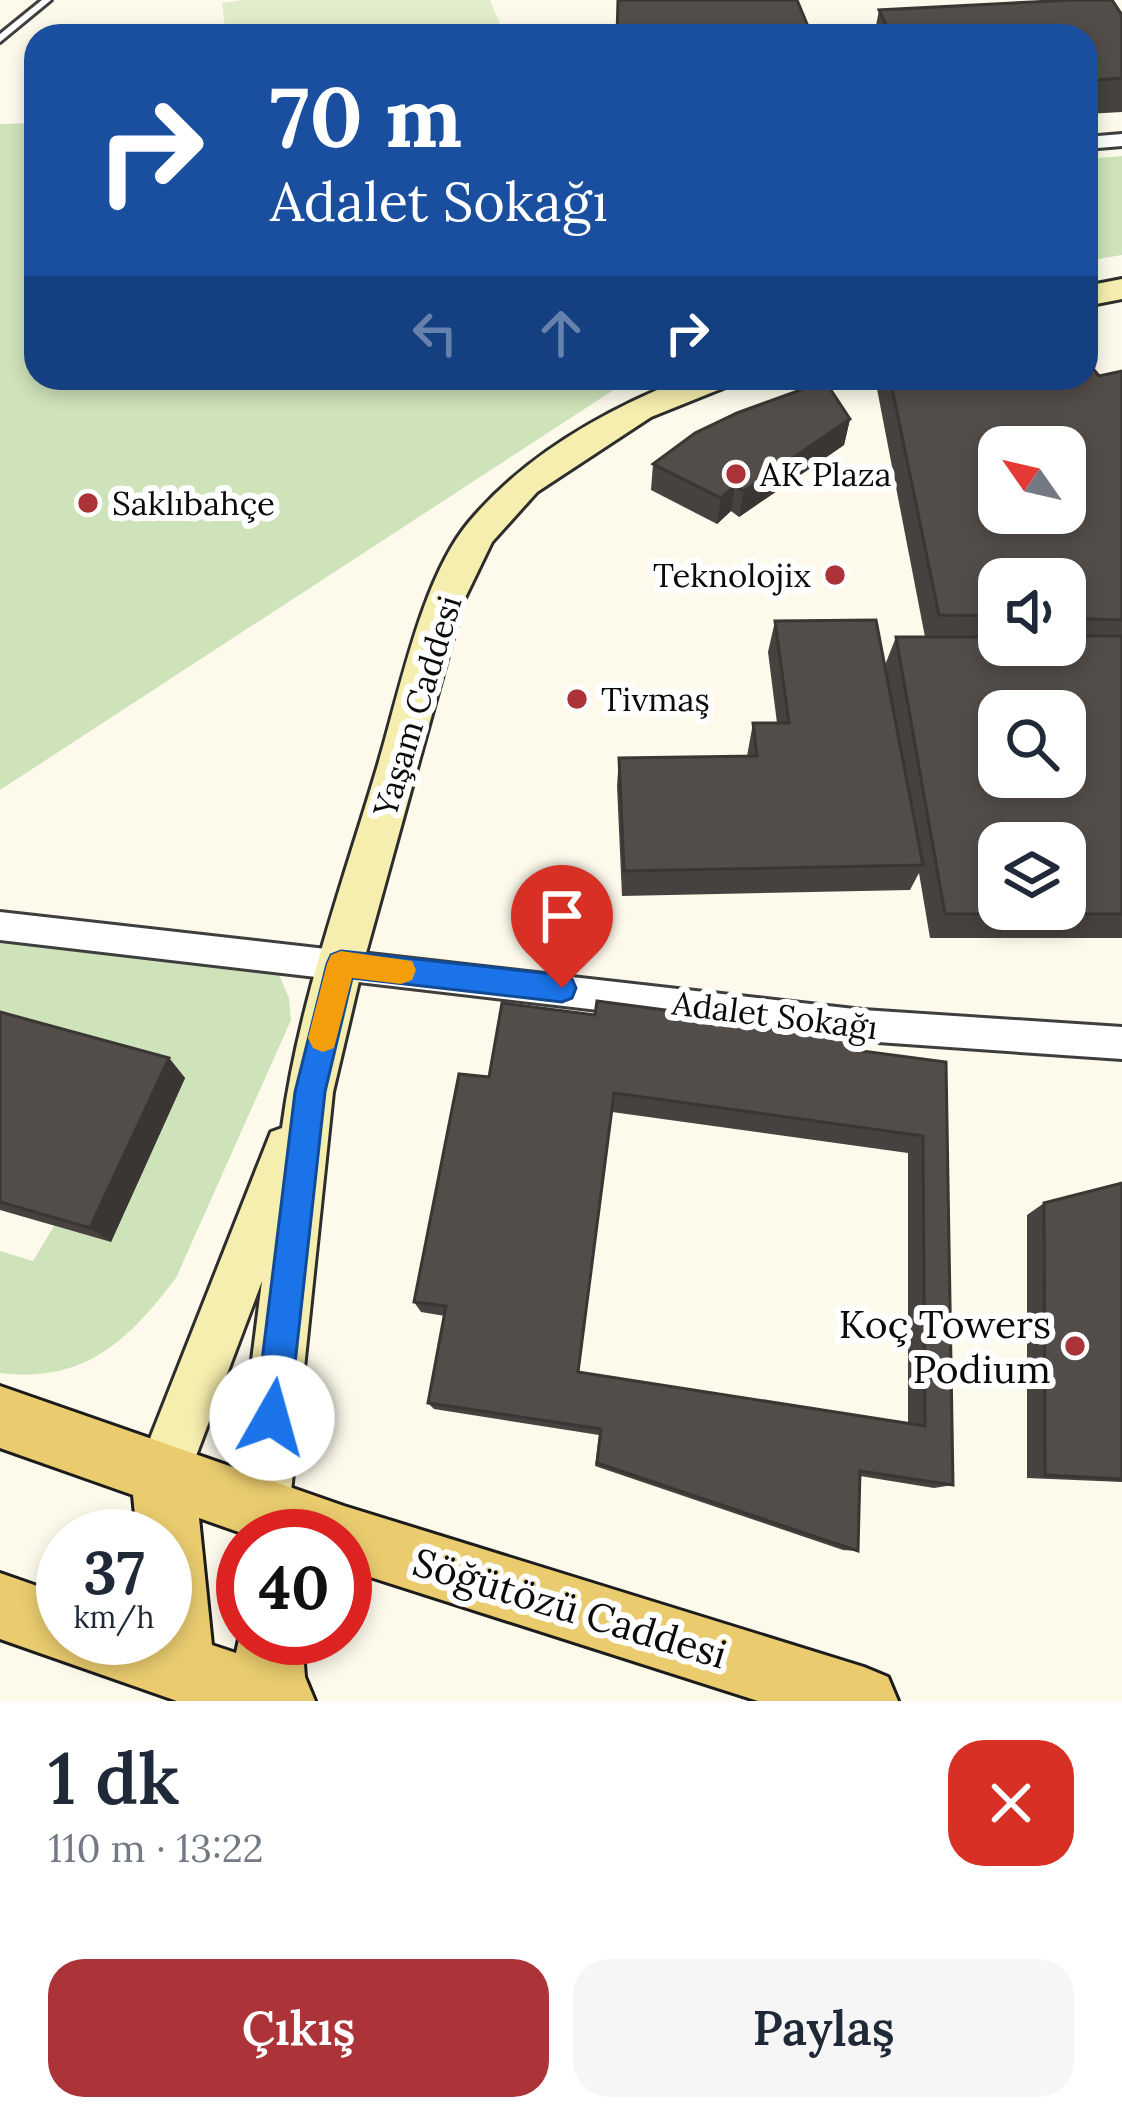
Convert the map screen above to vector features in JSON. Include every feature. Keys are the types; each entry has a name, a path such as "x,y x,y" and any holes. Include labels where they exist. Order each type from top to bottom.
{"main road":[{"name":"Söğütözü Caddesi","path":"0,1418 163,1474 232,1509"},
{"path":"163,1474 179,1685"},
{"name":"Söğütözü Caddesi","path":"372,1546 864,1701"},
{"path":"0,1606 36,1619"},
{"path":"142,1665 179,1685 273,1685"}],"street":[{"name":"Yaşam Caddesi","path":"264,1509 310,1092 341,964 445,602 478,535 525,483 582,442 688,390"},
{"name":"Adalet Sokağı","path":"0,926 830,1023 1016,1042 1122,1043"},
{"name":"Yaşam Caddesi","path":"163,1474 310,1092"}],"lane":[{"path":"0,39 47,0"}],"green space":[{"path":"490,0 500,24 225,24 222,3"},
{"path":"24,123 24,390 614,390 0,790 0,124"},
{"path":"1122,156 1122,255 1098,259 1098,158"},
{"path":"0,937 278,972 289,998 291,1020 176,1278 140,1321 101,1353 80,1364 30,1374 0,1373 0,1251 33,1261 54,1226 111,1242 0,1027"}],"building":[{"path":"618,0 797,0 807,24 617,24"},
{"path":"1112,0 1122,15 1122,78 1098,80 1098,24 885,24 879,10"},
{"path":"1122,371 1122,620 1086,619 1086,558 978,558 978,616 939,615 892,390 1098,390 1098,375"},
{"path":"800,390 831,390 850,419 744,491 735,486 721,498 653,464 695,433"},
{"path":"876,620 923,865 624,871 619,758 757,756 753,723 789,723 775,621"},
{"path":"1086,636 1122,636 1122,914 1086,914 1086,822 978,822 978,914 945,914 896,637 978,637 978,666 1086,666"},
{"path":"597,1001 863,1036 862,1051 946,1062 953,1485 860,1471 858,1551 597,1463 601,1429 428,1403 446,1306 414,1302 459,1074 489,1077 502,1003 595,1015","holes":["614,1093 923,1136 925,1426 578,1372"]},
{"path":"0,1012 169,1058 90,1228 0,1202"},
{"name":"Koç Towers Podium","path":"1122,1183 1122,1479 1045,1475 1044,1203"}],"slow traffic":[{"path":"323,1038 341,964 401,970"}],"place":[{"name":"AK Plaza","path":"736,474"},
{"name":"Saklıbahçe","path":"88,503"},
{"name":"Teknolojix","path":"835,575"},
{"name":"Tivmaş","path":"577,699"},
{"name":"Koç Towers Podium","path":"1075,1346"}],"route":[{"path":"272,1418 310,1092 341,964 562,988"}]}
